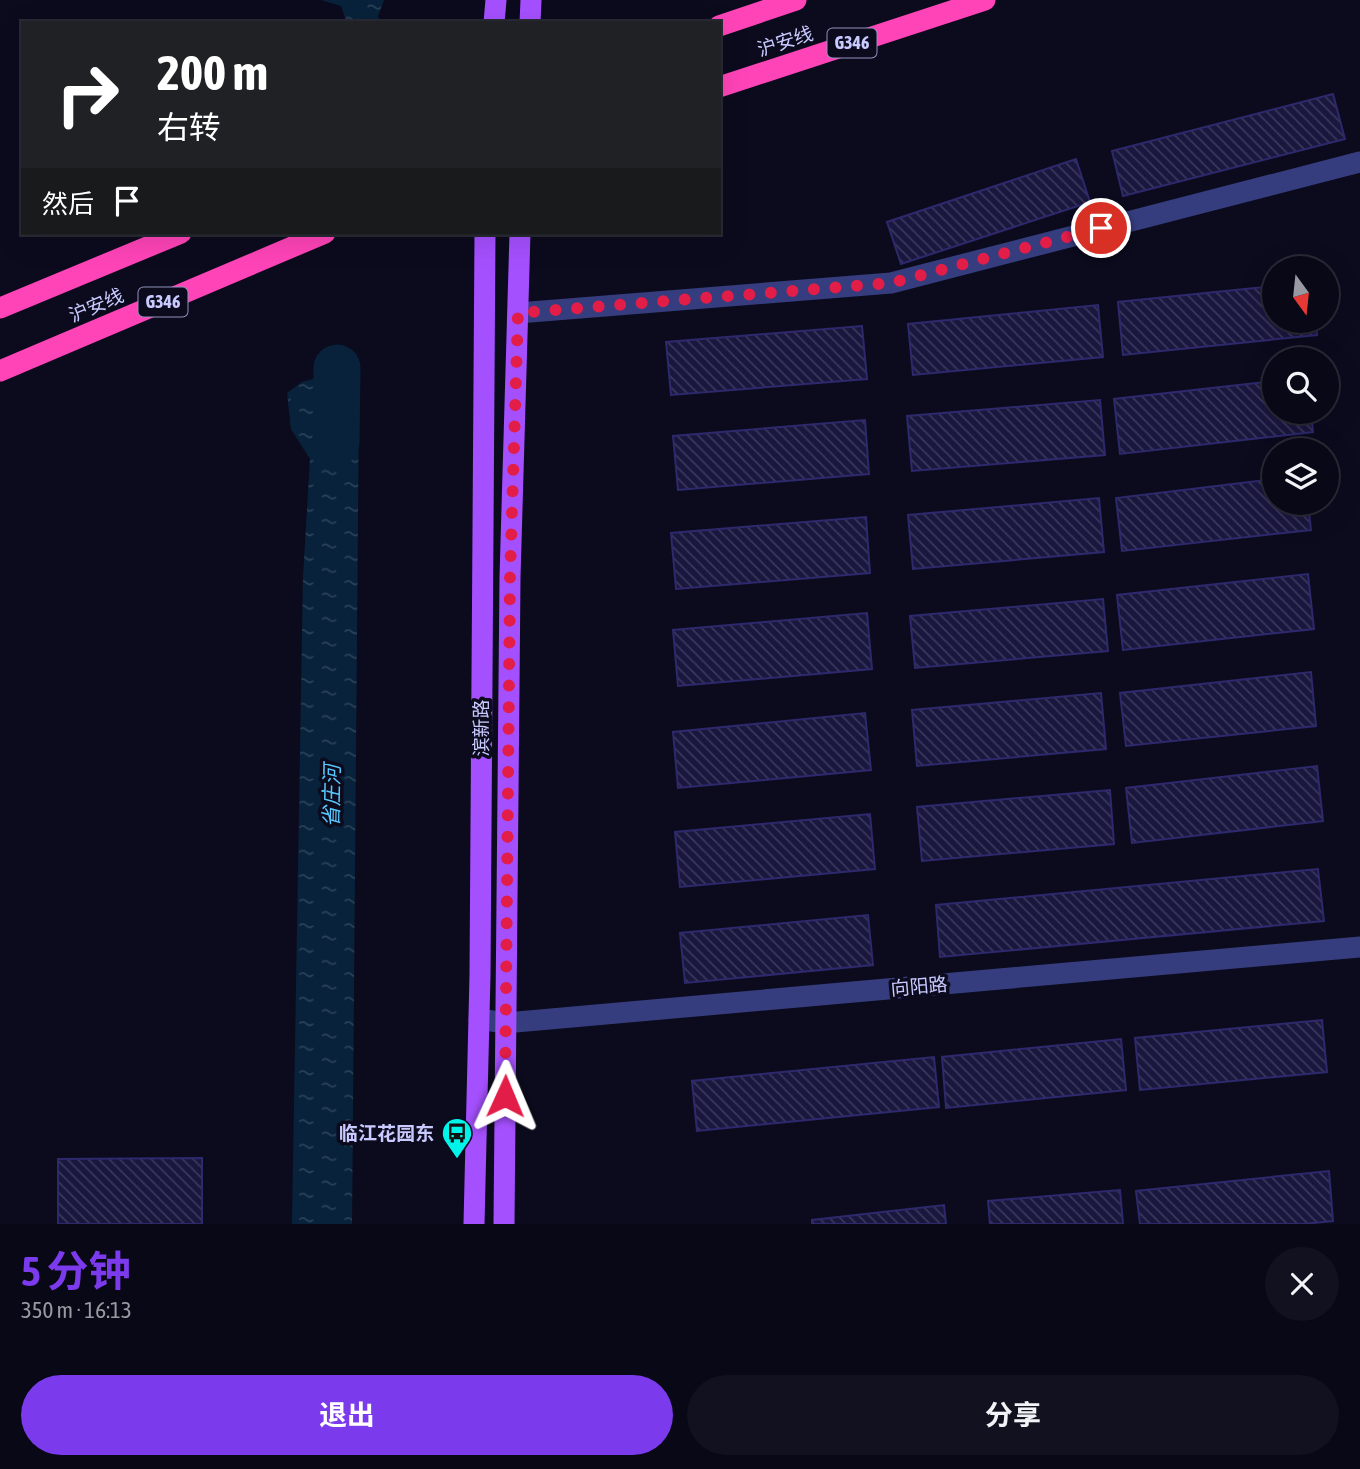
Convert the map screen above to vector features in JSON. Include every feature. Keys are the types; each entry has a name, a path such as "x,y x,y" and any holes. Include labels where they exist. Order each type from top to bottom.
{"highway":[{"name":"沪安线","path":"721,25 796,0"},
{"name":"沪安线","path":"721,86 985,0"},
{"name":"沪安线","path":"0,308 175,235"},
{"name":"沪安线","path":"0,371 320,235"}],"main road":[{"path":"494,21 496,0"},
{"path":"530,21 531,0"},
{"name":"滨新路","path":"474,1224 479,1019 485,235"},
{"name":"滨新路","path":"504,1224 510,577 520,235"}],"street":[{"path":"518,313 891,283 1360,162"},
{"name":"向阳路","path":"479,1019 505,1023 1360,947"}],"water":[{"path":"321,0 384,0 378,16 379,21 346,21 341,6"},
{"path":"332,374 359,393 352,1224 292,1224 303,577 310,459 291,429 287,393 302,382"}],"building":[{"path":"1333,94 1345,139 1123,196 1112,151"},
{"path":"1076,159 1090,202 901,264 887,222"},
{"path":"1262,287 1262,333 1317,335 1123,355 1118,302"},
{"path":"1098,305 1103,357 913,375 908,324"},
{"path":"862,326 867,379 671,395 666,342"},
{"path":"1262,382 1262,424 1312,424 1313,432 1120,454 1114,399"},
{"path":"1100,400 1105,455 912,471 907,416"},
{"path":"865,420 869,474 678,490 673,436"},
{"path":"1262,480 1262,515 1309,515 1311,530 1122,551 1116,498"},
{"path":"1099,498 1104,552 913,569 908,515"},
{"path":"866,517 870,573 676,589 671,533"},
{"path":"1308,574 1314,629 1123,650 1117,595"},
{"path":"1103,599 1108,651 915,668 910,616"},
{"path":"867,613 872,669 678,686 673,630"},
{"path":"1311,672 1316,726 1126,746 1120,693"},
{"path":"1101,693 1106,749 917,766 912,710"},
{"path":"865,713 871,770 678,788 673,732"},
{"path":"1317,766 1323,821 1132,843 1126,788"},
{"path":"1110,790 1114,844 922,861 917,807"},
{"path":"870,814 875,869 680,887 675,832"},
{"path":"1318,869 1324,921 940,957 936,905"},
{"path":"868,915 873,965 685,983 680,933"},
{"path":"1322,1020 1327,1072 1140,1090 1135,1038"},
{"path":"1121,1039 1126,1090 946,1108 942,1057"},
{"path":"934,1057 939,1107 697,1131 692,1081"},
{"path":"202,1158 202,1224 58,1224 58,1159"},
{"path":"1329,1171 1333,1221 1304,1224 1140,1224 1136,1191"},
{"path":"1120,1190 1123,1224 990,1224 988,1201"},
{"path":"944,1205 946,1224 812,1224 812,1220"}],"waterway":[{"name":"省庄河","path":"336,443 337,368"}],"place":[{"name":"临江花园东","path":"457,1160"}],"route":[{"path":"505,1096 510,577 518,313 891,283 1101,228"}]}
